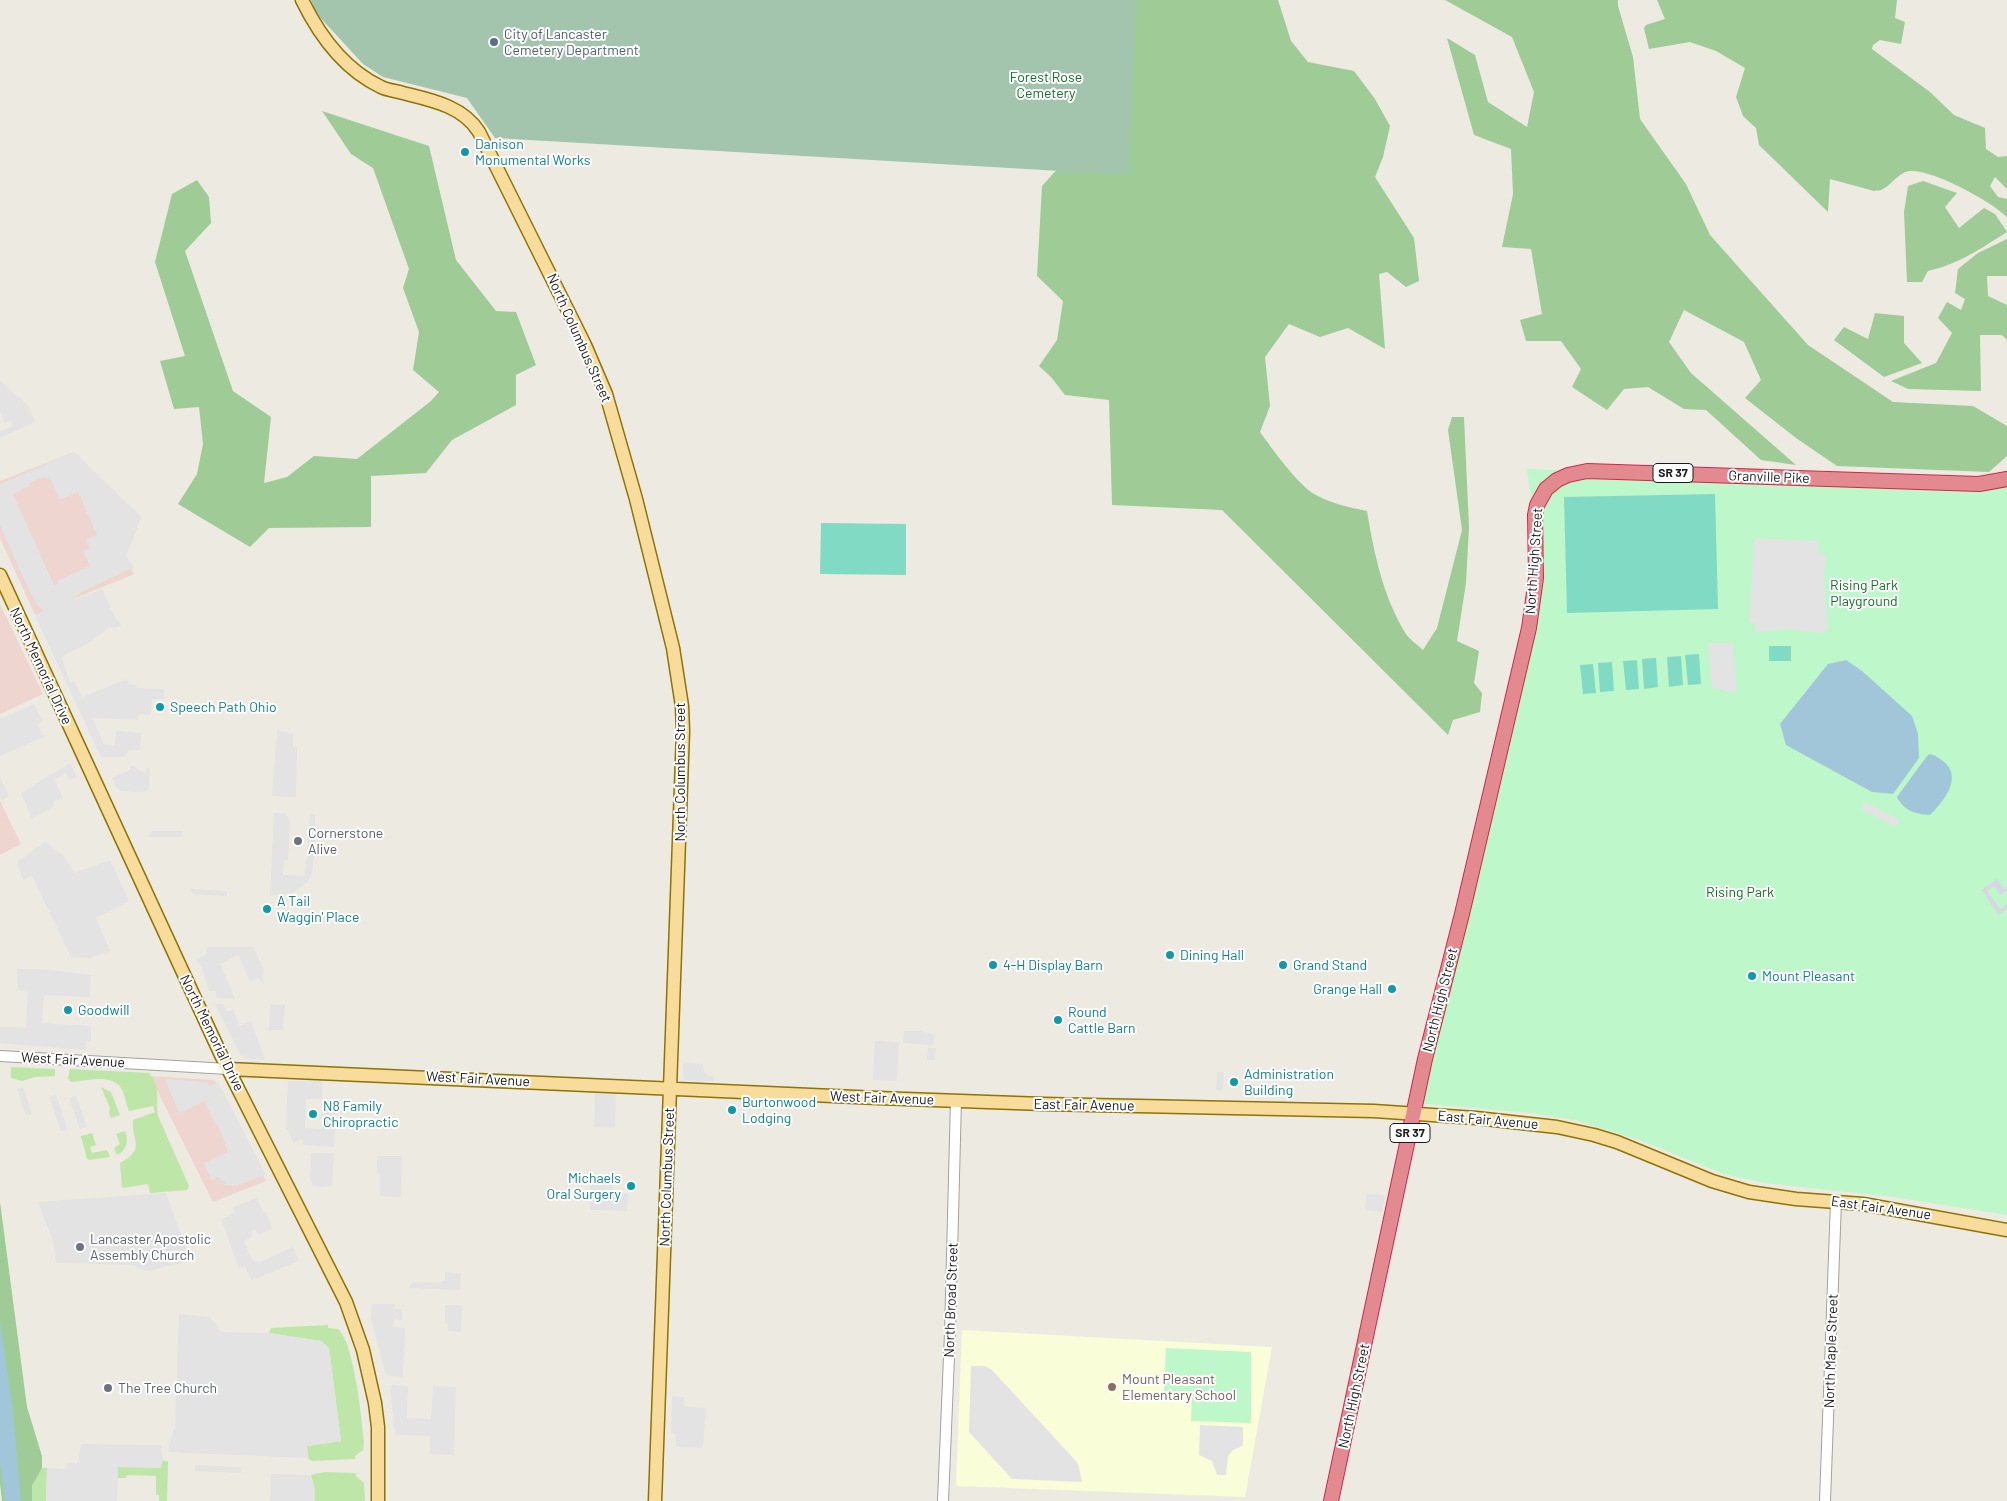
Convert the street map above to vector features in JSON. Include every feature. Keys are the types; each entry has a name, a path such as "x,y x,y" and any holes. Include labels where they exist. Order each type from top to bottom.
{"highway":[{"name":"Granville Pike","path":"1540,499 1546,489 1557,480 1568,475 1587,472 1979,484 2007,479"},
{"name":"North High Street","path":"1332,1501 1425,1059 1462,914 1529,628 1536,578 1535,515 1540,499"}],"main road":[{"name":"North Columbus Street","path":"302,0 314,22 332,47 359,73 382,88 452,107 472,120 492,154 585,345 603,387 617,430 675,656 682,713 677,927 655,1501"},
{"name":"North Memorial Drive","path":"0,575 228,1069 333,1272 356,1328 375,1402 378,1427 378,1501"},
{"name":"West Fair Avenue","path":"228,1069 956,1100"},
{"name":"East Fair Avenue","path":"956,1100 1043,1104 1295,1109 1414,1114 1524,1123 1575,1130 1617,1142 1712,1181 1741,1190 1790,1198 1895,1208 2007,1230"}],"street":[{"name":"West Fair Avenue","path":"0,1056 228,1069"},
{"name":"North Broad Street","path":"943,1501 950,1333 956,1100"},
{"name":"North Maple Street","path":"1825,1501 1836,1201"}],"shaded area":[{"path":"0,381 28,405 35,422 0,438 0,432 13,426 11,420 5,423 0,412"},
{"path":"74,452 141,517 126,556 134,574 35,615 0,538 0,481"},
{"path":"74,452 141,517 126,556 134,567 84,591 73,599 75,600 102,589 121,626 116,628 109,627 88,644 64,655 62,658 70,683 74,681 82,697 127,679 129,684 135,685 137,688 164,689 164,699 152,699 151,715 139,714 138,720 92,718 104,744 115,745 116,731 141,733 140,750 129,750 125,757 101,757 36,618 37,614 45,611 38,606 28,588 0,525 0,484","holes":["44,477 51,480 60,500 78,492 97,535 86,540 90,548 83,551 90,566 57,581 58,584 54,585 13,494 30,486 29,483"]},
{"path":"1754,538 1819,541 1819,553 1826,555 1824,578 1828,630 1822,633 1790,629 1755,632 1755,623 1749,623"},
{"path":"0,604 43,694 0,714"},
{"path":"1708,643 1733,643 1737,691 1730,692 1712,689"},
{"path":"34,704 42,721 38,725 42,734 46,736 0,756 0,719"},
{"path":"277,730 293,734 293,747 297,747 296,797 272,796"},
{"path":"70,763 77,777 70,780 65,773 55,780 63,799 53,801 54,806 32,819 21,793"},
{"path":"131,765 145,773 150,768 149,789 143,792 120,791 117,788 112,778 128,771"},
{"path":"0,777 9,796 2,800 0,796"},
{"path":"0,801 21,844 0,855"},
{"path":"1864,802 1900,820 1896,827 1861,809"},
{"path":"274,813 286,813 290,822 288,860 284,860 283,875 305,876 310,814 315,815 315,850 312,873 308,882 292,893 270,896"},
{"path":"152,831 183,831 180,837 148,837"},
{"path":"46,842 63,855 74,873 110,860 129,901 96,918 110,951 89,958 71,957 32,876 23,880 17,862"},
{"path":"1997,879 2004,889 2007,887 2007,890 2000,895 1994,886 1987,891 2000,909 2007,904 2007,909 1998,915 1982,890"},
{"path":"190,889 227,891 227,896 193,894"},
{"path":"207,947 253,947 264,970 262,983 259,978 250,981 238,955 220,964 235,999 216,998 216,991 209,991 202,968 196,960 205,955"},
{"path":"17,969 42,969 91,975 90,997 44,995 42,1023 91,1026 91,1041 86,1041 86,1050 0,1043 0,1027 26,1028 28,992 18,990"},
{"path":"215,1004 223,1004 227,1012 233,1009 240,1026 251,1021 265,1060 241,1056"},
{"path":"270,1004 285,1005 283,1030 269,1030"},
{"path":"904,1031 921,1031 932,1034 934,1037 933,1045 903,1043"},
{"path":"875,1041 899,1042 897,1081 873,1080"},
{"path":"928,1048 936,1048 935,1060 927,1060"},
{"path":"683,1063 703,1064 704,1072 707,1076 714,1076 714,1081 684,1080"},
{"path":"1217,1072 1224,1072 1223,1091 1216,1090"},
{"path":"150,1076 215,1080 266,1181 213,1202"},
{"path":"165,1079 207,1082 210,1086 218,1082 266,1175 236,1186 224,1185 225,1183 217,1177 212,1181 204,1163 228,1152 219,1127 215,1124 205,1103 210,1099 179,1113"},
{"path":"288,1081 322,1081 322,1099 306,1099 305,1128 322,1129 323,1106 336,1106 334,1147 303,1145 303,1140 301,1139 294,1143 286,1127"},
{"path":"23,1087 32,1114 26,1116 17,1089"},
{"path":"595,1093 616,1094 615,1128 594,1127"},
{"path":"56,1095 68,1130 61,1131 49,1097"},
{"path":"76,1096 87,1127 80,1129 69,1098"},
{"path":"311,1153 334,1153 332,1186 321,1187 312,1185 310,1178"},
{"path":"377,1156 402,1156 401,1197 380,1196 380,1174 377,1173"},
{"path":"590,1179 613,1179 613,1193 628,1194 627,1211 590,1210"},
{"path":"166,1193 191,1261 146,1271 133,1265 56,1263 53,1241 38,1202"},
{"path":"1366,1194 1385,1195 1382,1212 1365,1210"},
{"path":"257,1198 263,1212 266,1212 272,1229 258,1235 255,1229 252,1230 252,1237 244,1241 250,1256 254,1261 260,1262 293,1247 299,1261 252,1280 245,1266 239,1268 221,1219 235,1213 233,1207"},
{"path":"445,1272 461,1273 460,1290 408,1288 414,1282 441,1283 445,1281"},
{"path":"372,1304 395,1304 395,1309 402,1309 402,1320 394,1319 394,1327 405,1328 403,1377 386,1375 371,1319"},
{"path":"445,1305 462,1305 461,1332 448,1331 448,1323 445,1323"},
{"path":"179,1314 210,1317 221,1332 269,1333 321,1341 329,1348 341,1441 307,1446 308,1458 168,1452 175,1428"},
{"name":"Mount Pleasant Elementary School","path":"962,1330 1272,1347 1245,1497 956,1486"},
{"path":"971,1366 985,1366 992,1370 1075,1460 1078,1464 1082,1482 1012,1479 969,1432"},
{"path":"390,1385 408,1386 407,1418 431,1419 433,1386 456,1387 454,1455 430,1454 430,1436 395,1435"},
{"path":"672,1396 684,1397 684,1407 706,1408 703,1448 676,1447 676,1435 671,1433"},
{"path":"1200,1425 1243,1427 1243,1446 1233,1450 1228,1456 1226,1475 1217,1475 1212,1461 1199,1455"},
{"path":"81,1444 161,1445 163,1460 161,1468 118,1467 117,1501 46,1501 47,1468 66,1469 67,1463 78,1463"},
{"path":"195,1465 241,1467 241,1473 195,1471"},
{"path":"271,1474 310,1475 315,1490 315,1501 270,1501"}],"green space":[{"name":"Forest Rose Cemetery","path":"311,0 1136,0 1129,175 495,138 467,98 383,77 363,64 316,13"},
{"path":"1118,0 1278,0 1291,41 1308,62 1354,71 1375,99 1390,126 1383,157 1375,177 1414,238 1419,281 1406,287 1387,272 1379,274 1385,349 1348,328 1320,337 1289,324 1265,357 1270,406 1260,432 1291,472 1311,492 1331,502 1367,511 1376,559 1391,605 1406,634 1423,650 1437,628 1462,530 1448,430 1452,417 1464,417 1469,527 1466,583 1457,641 1479,651 1474,683 1482,693 1480,712 1453,720 1448,735 1222,510 1112,505 1109,400 1065,395 1051,377 1039,366 1057,340 1063,301 1037,276 1042,186 1061,165"},
{"path":"1445,0 1618,0 1618,6 1633,57 1640,119 1686,184 1710,235 1808,345 1893,402 1973,406 2007,426 2007,456 1989,472 1837,466 1796,438 1745,398 1761,380 1744,342 1684,310 1669,342 1691,373 1796,465 1761,460 1706,410 1684,409 1648,387 1624,389 1607,410 1572,387 1581,369 1561,341 1526,341 1520,320 1542,314 1531,249 1502,247 1513,194 1511,149 1474,135 1447,38 1475,55 1488,102 1527,127 1534,92 1512,37"},
{"path":"1657,0 1897,0 1895,18 1905,22 1901,44 1880,40 1873,45 1872,49 1930,92 1954,115 1985,128 1986,149 1998,157 2007,156 2007,189 1995,177 1990,186 1998,197 2007,199 2007,217 1961,187 1932,175 1910,171 1902,174 1884,188 1874,191 1830,179 1828,212 1759,145 1756,128 1743,116 1736,97 1745,68 1716,51 1690,42 1649,49 1644,28 1646,25 1665,19"},
{"path":"322,111 429,146 456,260 496,311 516,312 536,365 516,375 516,405 452,440 426,473 371,476 371,527 269,528 250,547 178,504 197,474 203,444 199,407 174,409 160,361 185,356 155,262 172,194 197,180 209,197 211,223 185,251 233,391 271,417 264,483 287,477 314,456 357,459 431,401 439,392 413,370 419,332 403,288 409,269 373,168 351,154"},
{"path":"1923,181 1957,193 1945,207 1959,228 1984,208 1995,214 2007,232 1960,260 1928,271 1922,282 1907,282 1904,212 1908,186"},
{"path":"2007,239 2007,276 1987,276 1988,296 2007,305 2007,340 2002,335 1980,335 1981,391 1908,389 1891,381 1936,363 1952,333 1938,318 1947,302 1961,310 1965,299 1955,293 1958,269 1978,253"},
{"path":"1875,313 1904,316 1904,343 1922,363 1884,377 1834,340 1844,327 1868,339"},
{"name":"Rising Park","path":"1527,469 2007,486 2007,1215 1893,1197 1765,1183 1724,1174 1639,1140 1578,1121 1531,1113 1416,1103 1529,628 1535,526"},
{"path":"1715,494 1718,609 1567,613 1564,497"},
{"path":"821,523 906,524 906,575 820,574"},
{"path":"1769,646 1791,646 1791,661 1769,661"},
{"path":"1699,654 1701,684 1688,685 1685,655"},
{"path":"1681,656 1683,685 1669,687 1667,657"},
{"path":"1656,658 1658,687 1644,689 1642,659"},
{"path":"1637,660 1639,689 1626,690 1623,661"},
{"path":"1612,662 1614,691 1600,692 1598,663"},
{"path":"1593,664 1596,693 1583,694 1580,665"},
{"path":"11,1067 55,1069 55,1076 35,1077 22,1081 11,1078"},
{"path":"70,1069 149,1073 157,1089 158,1116 189,1186 187,1190 150,1193 148,1184 122,1188 120,1163 133,1153 136,1143 133,1120 155,1112 153,1106 129,1111 122,1090 117,1083 105,1079 71,1082 68,1078"},
{"path":"101,1087 111,1092 120,1115 111,1118 110,1108"},
{"path":"125,1131 126,1145 123,1151 117,1155 114,1148 120,1144 116,1134"},
{"path":"92,1133 96,1145 90,1147 92,1153 107,1150 110,1157 87,1159 81,1136"},
{"path":"0,1202 27,1407 42,1456 42,1468 32,1486 32,1501 2,1501 0,1483"},
{"path":"328,1325 328,1328 338,1329 349,1349 359,1400 364,1442 363,1450 355,1456 355,1459 311,1461 308,1458 307,1446 341,1441 329,1348 321,1341 269,1333 271,1328"},
{"path":"1166,1348 1251,1352 1251,1423 1191,1421 1192,1395 1164,1393"},
{"path":"163,1460 168,1462 167,1501 159,1501 159,1495 156,1495 156,1476 127,1475 126,1478 118,1478 118,1467 160,1468"},
{"path":"42,1468 47,1468 46,1501 32,1501 32,1486"},
{"path":"324,1472 356,1473 356,1476 364,1483 365,1501 315,1501 315,1490 311,1475"}],"water":[{"path":"1846,660 1862,671 1912,716 1918,734 1919,758 1893,794 1872,792 1786,745 1780,724 1828,664"},
{"path":"1929,754 1943,761 1949,767 1952,774 1952,782 1949,789 1930,815 1910,811 1903,806 1897,797"},
{"path":"0,1321 13,1412 21,1501 5,1501 0,1461"}],"place":[{"name":"City of Lancaster Cemetery Department","path":"494,42"},
{"name":"Danison Monumental Works","path":"465,152"},
{"name":"Speech Path Ohio","path":"160,707"},
{"name":"Cornerstone Alive","path":"298,841"},
{"name":"A Tail Waggin' Place","path":"267,909"},
{"name":"Dining Hall","path":"1170,955"},
{"name":"4-H Display Barn","path":"993,965"},
{"name":"Grand Stand","path":"1283,965"},
{"name":"Mount Pleasant","path":"1752,976"},
{"name":"Grange Hall","path":"1392,989"},
{"name":"Goodwill","path":"68,1010"},
{"name":"Round Cattle Barn","path":"1058,1020"},
{"name":"Administration Building","path":"1234,1082"},
{"name":"Burtonwood Lodging","path":"732,1110"},
{"name":"N8 Family Chiropractic","path":"313,1114"},
{"name":"Michaels Oral Surgery","path":"631,1186"},
{"name":"Lancaster Apostolic Assembly Church","path":"80,1247"},
{"name":"Mount Pleasant Elementary School","path":"1112,1387"},
{"name":"The Tree Church","path":"108,1388"}],"park label":[{"name":"Rising Park Playground","path":"1864,594"}]}
